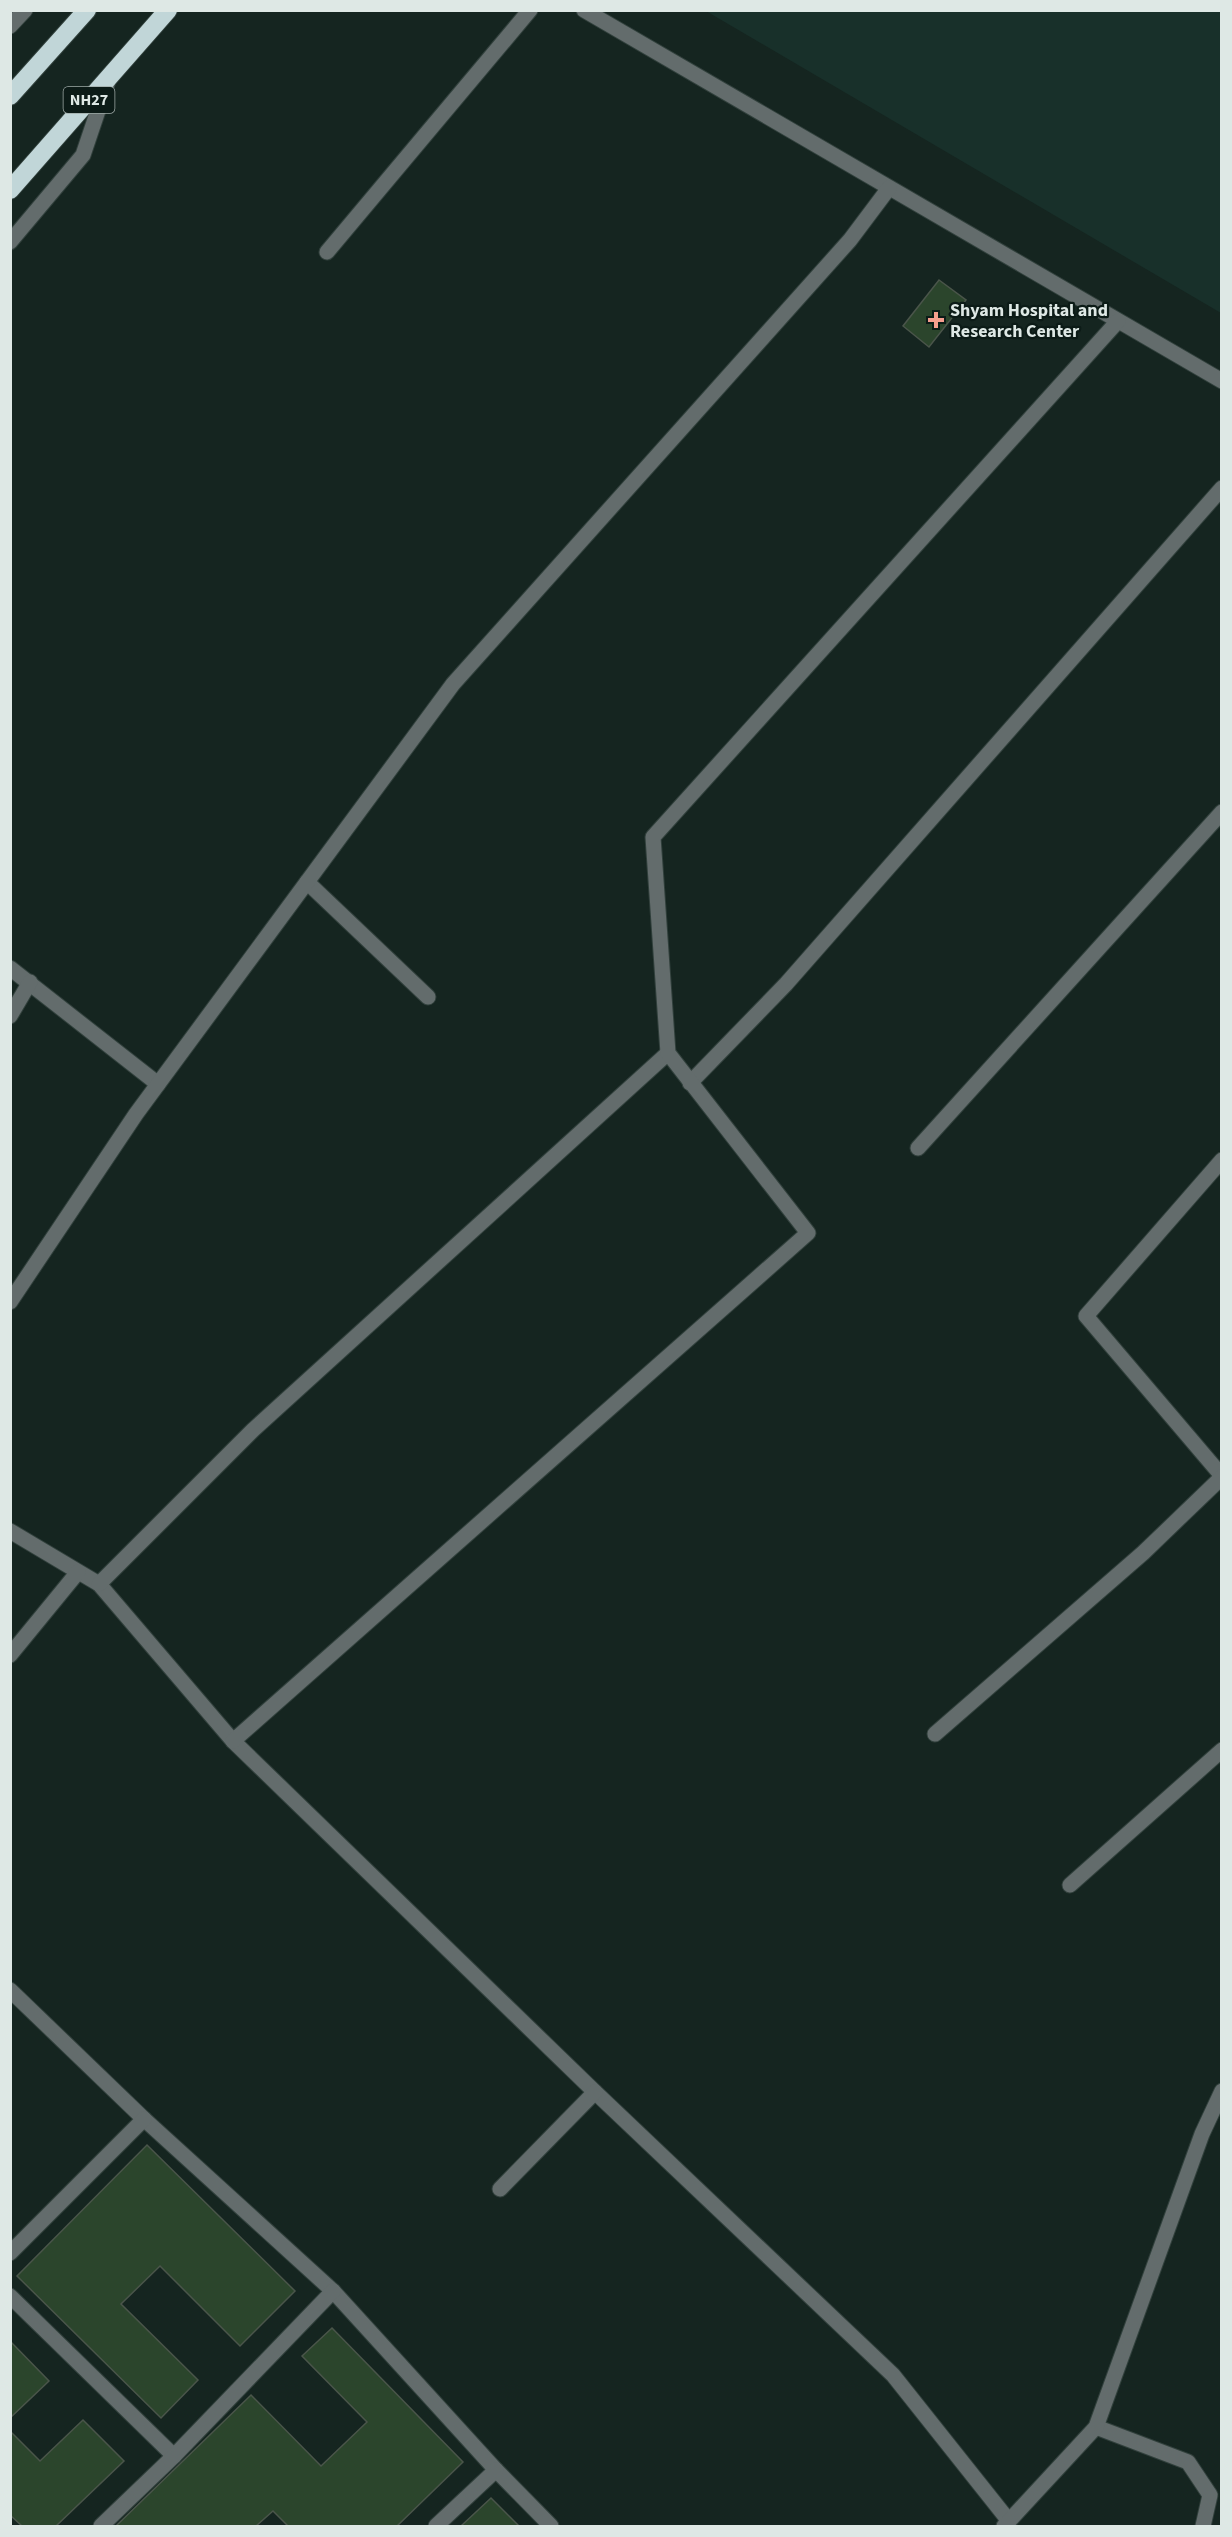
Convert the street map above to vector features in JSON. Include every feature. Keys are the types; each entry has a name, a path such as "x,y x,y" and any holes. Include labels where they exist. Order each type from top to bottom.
{"highway":[{"path":"10,96 87,10"},
{"name":"NH27","path":"10,190 168,10"}],"street":[{"path":"10,26 25,10"},
{"path":"327,252 530,10"},
{"path":"584,10 1221,381"},
{"path":"10,242 83,155 109,78"},
{"path":"10,1302 158,1084 453,684 850,240 889,188"},
{"path":"233,1741 808,1233 668,1053 653,837 1118,321"},
{"path":"690,1083 786,984 1221,488"},
{"path":"918,1148 1221,812"},
{"path":"307,882 428,997"},
{"path":"10,968 158,1084"},
{"path":"10,1016 30,982"},
{"path":"99,1584 253,1430 668,1053"},
{"path":"935,1734 1143,1553 1221,1476 1086,1316 1221,1160"},
{"path":"10,1531 99,1584 233,1741 595,2092 893,2374 1007,2524 1096,2427 1202,2134 1221,2091"},
{"path":"10,1655 78,1572"},
{"path":"1070,1885 1221,1750"},
{"path":"10,1990 144,2120 333,2291 496,2470 551,2526"},
{"path":"500,2189 595,2092"},
{"path":"10,2253 144,2120"},
{"path":"101,2526 174,2456 333,2291"},
{"path":"10,2296 174,2456"},
{"path":"1096,2427 1188,2462 1210,2495 1203,2526"},
{"path":"436,2526 496,2470"}],"shaded area":[{"path":"706,11 1221,11 1221,313"}],"building":[{"path":"939,280 966,300 929,347 903,326"},
{"path":"147,2145 295,2291 240,2346 160,2266 121,2304 198,2380 161,2418 17,2276"},
{"path":"332,2328 463,2462 397,2526 288,2526 273,2511 256,2526 116,2526 251,2395 321,2466 367,2422 302,2356"},
{"path":"10,2341 49,2381 10,2418"},
{"path":"83,2420 124,2461 56,2526 22,2526 10,2515 10,2431 40,2461"},
{"path":"491,2498 519,2526 461,2526"}],"place":[{"name":"Shyam Hospital and Research Center","path":"936,320"}]}
